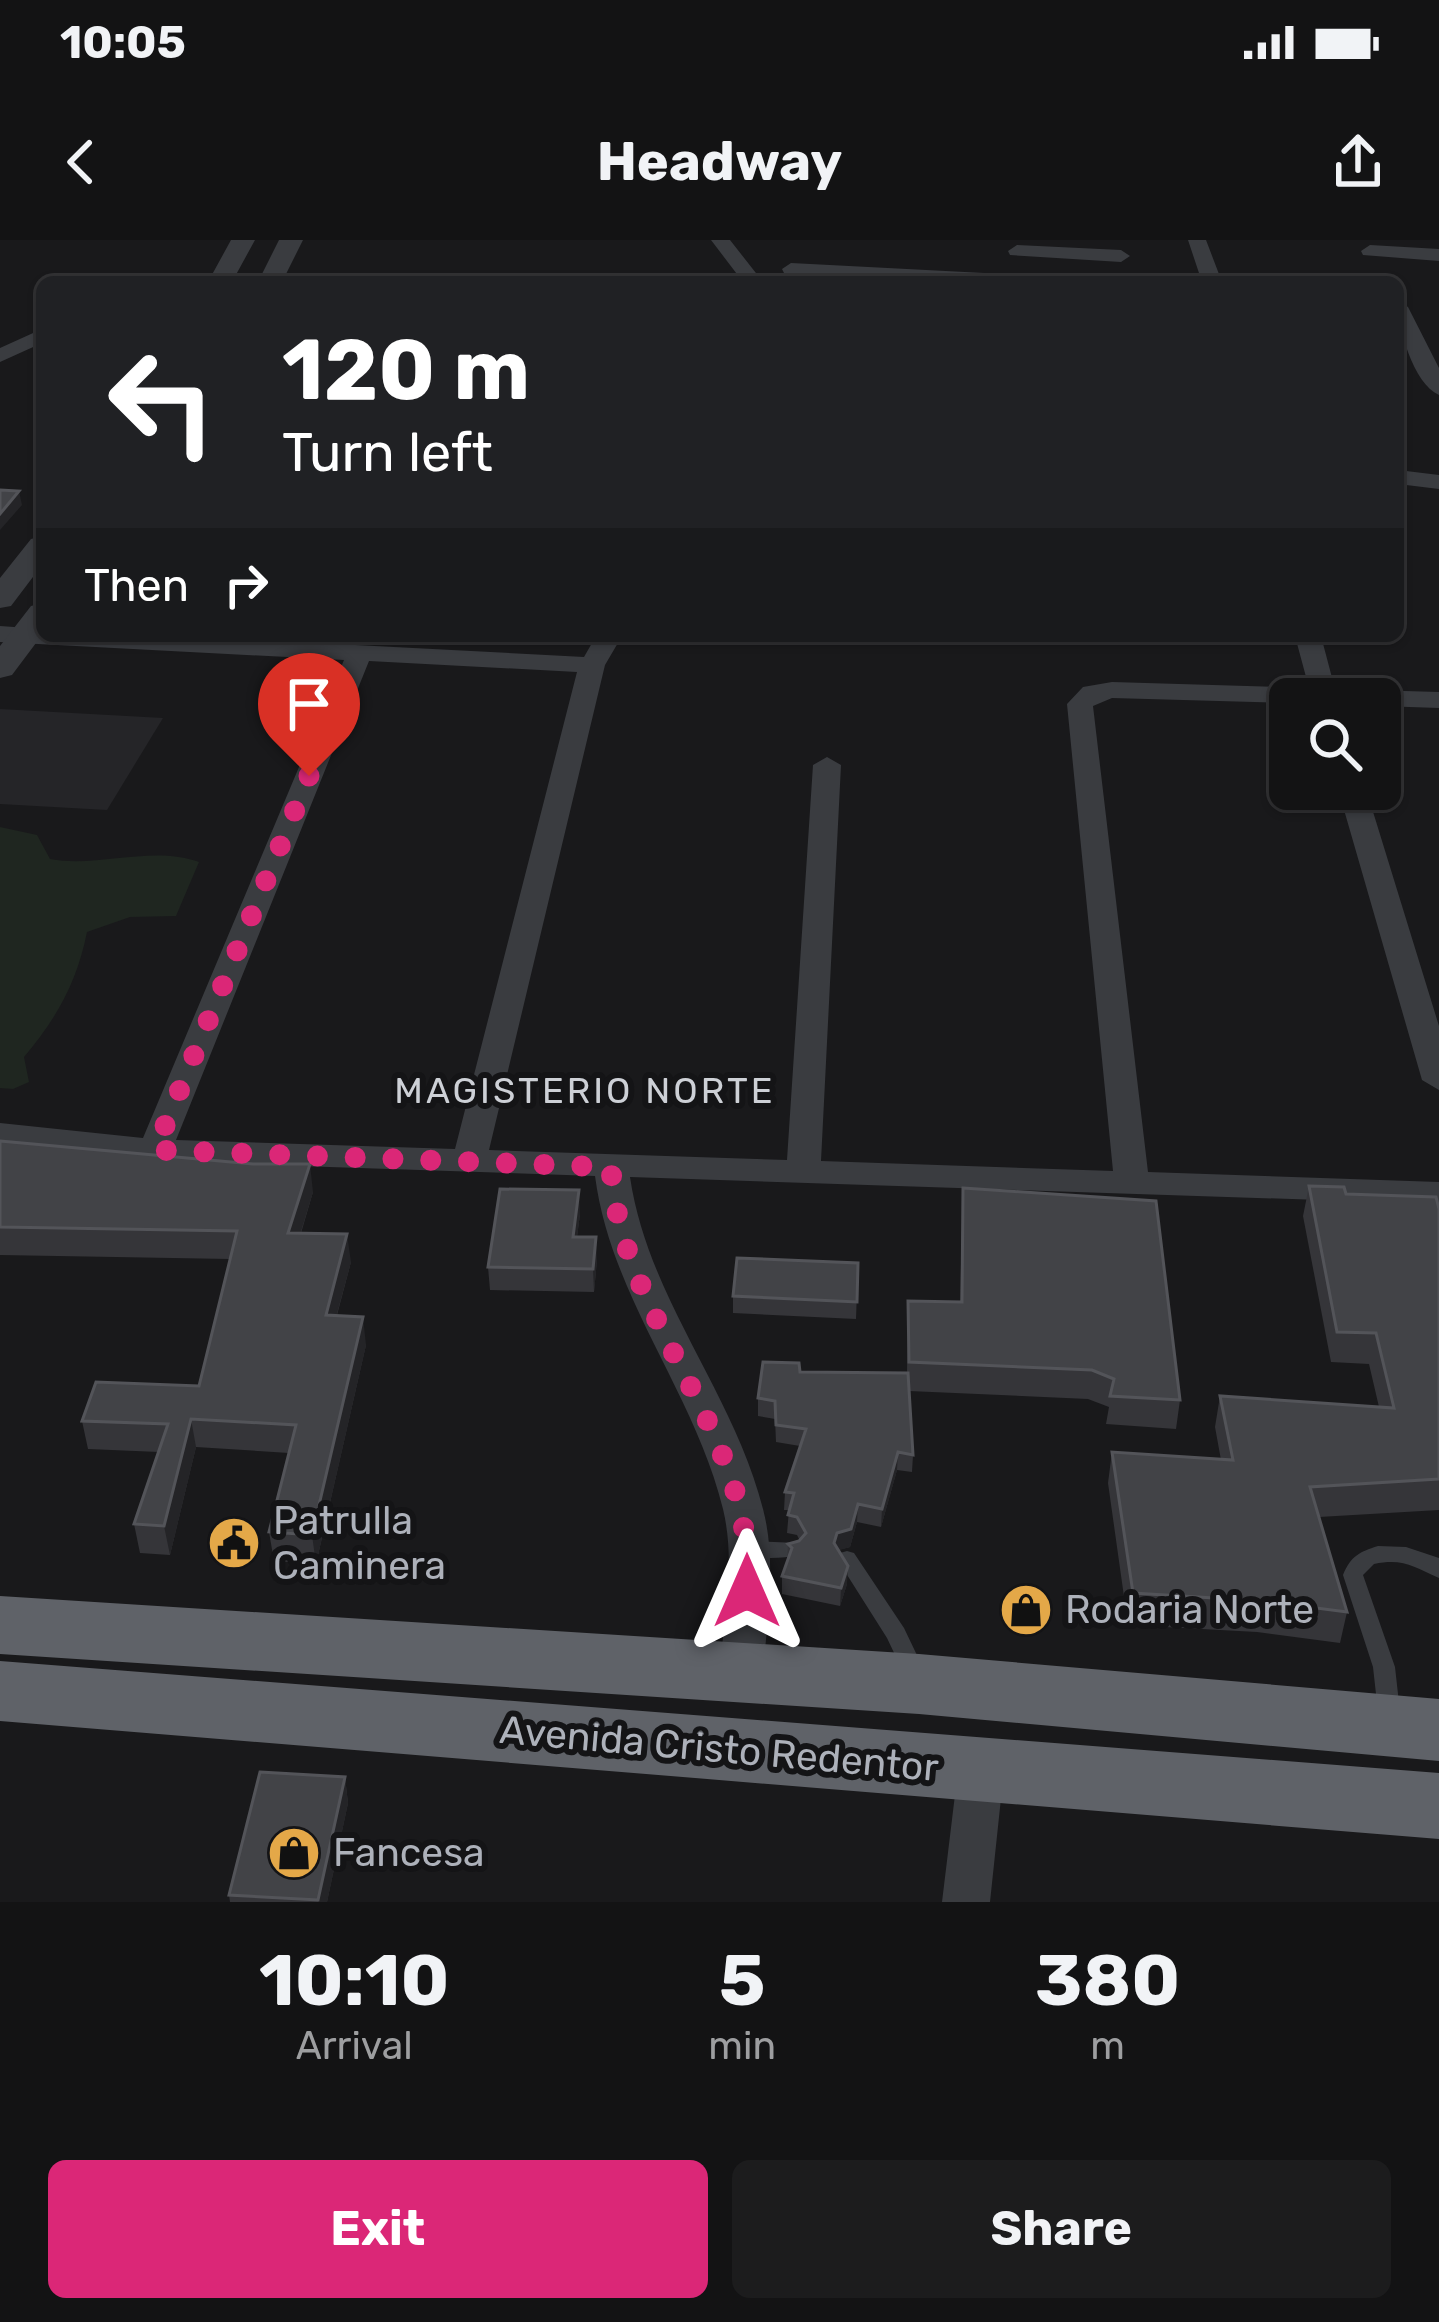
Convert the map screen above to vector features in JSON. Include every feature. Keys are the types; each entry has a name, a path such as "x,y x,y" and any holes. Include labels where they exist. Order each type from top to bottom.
{"highway":[{"path":"0,1625 919,1684 1415,1728"},
{"name":"Avenida Cristo Redentor","path":"0,1690 1439,1806"}],"street":[{"path":"223,276 243,240"},
{"path":"273,276 291,240"},
{"path":"720,240 748,276"},
{"path":"1198,240 1210,276"},
{"path":"1020,276 1017,245 1121,256"},
{"path":"1371,252 1439,255"},
{"path":"791,269 915,276"},
{"path":"1404,319 1439,389"},
{"path":"0,360 36,338"},
{"path":"0,360 36,353"},
{"path":"1404,478 1439,482"},
{"path":"0,599 36,553"},
{"path":"0,668 22,627"},
{"path":"225,642 592,665"},
{"path":"469,1161 592,665 605,642"},
{"path":"1310,642 1319,678"},
{"path":"155,1150 360,652"},
{"path":"1132,1184 1080,704 1092,693 1112,690 1269,694"},
{"path":"1401,699 1439,700"},
{"path":"802,1174 827,765"},
{"path":"1358,810 1439,1080"},
{"path":"0,1134 155,1150 1439,1193"},
{"path":"611,1167 614,1209 641,1289 702,1406 742,1506 750,1549 741,1674"},
{"path":"966,1902 981,1769"}],"lane":[{"path":"750,1549 791,1550"},
{"path":"1415,1728 1384,1667 1354,1566 1361,1558 1379,1555 1416,1556 1439,1570"},
{"path":"847,1559 896,1634 919,1684"}],"shaded area":[{"path":"0,709 163,718 107,810 0,804"},
{"path":"0,827 37,835 50,859 162,856 199,862 176,916 130,917 87,932 64,999 24,1057 29,1082 13,1089 0,1088"}],"building":[{"path":"0,490 19,491 0,514"},
{"path":"0,1141 253,1164 310,1164 288,1233 347,1234 326,1315 363,1317 312,1535 269,1532 296,1425 191,1419 164,1526 134,1524 168,1424 82,1421 96,1382 199,1386 237,1231 0,1227"},
{"path":"1309,1186 1344,1187 1346,1194 1436,1197 1439,1479 1310,1487 1347,1612 1133,1593 1112,1452 1233,1460 1220,1396 1394,1408 1376,1333 1337,1332"},
{"path":"963,1188 1156,1201 1180,1400 1110,1396 1114,1379 1092,1370 909,1362 908,1301 962,1302"},
{"path":"500,1189 579,1190 573,1237 596,1237 593,1269 488,1267"},
{"path":"737,1258 858,1263 857,1302 733,1296"},
{"path":"763,1362 799,1363 800,1372 908,1373 913,1455 898,1452 882,1509 858,1504 851,1529 837,1533 834,1543 848,1566 841,1588 782,1576 792,1548 788,1544 806,1533 797,1517 788,1515 794,1493 785,1492 806,1429 776,1425 775,1401 758,1398"},
{"name":"Fancesa","path":"260,1772 345,1777 318,1900 229,1895"}],"place":[{"name":"Patrulla Caminera","path":"234,1543"},
{"name":"Rodaria Norte","path":"1026,1610"},
{"name":"Fancesa","path":"294,1853"}],"district":[{"name":"MAGISTERIO NORTE","path":"585,1090"}],"route":[{"path":"309,776 155,1150 611,1167 614,1209 641,1289 702,1406 742,1506 750,1549 747,1591"}]}
